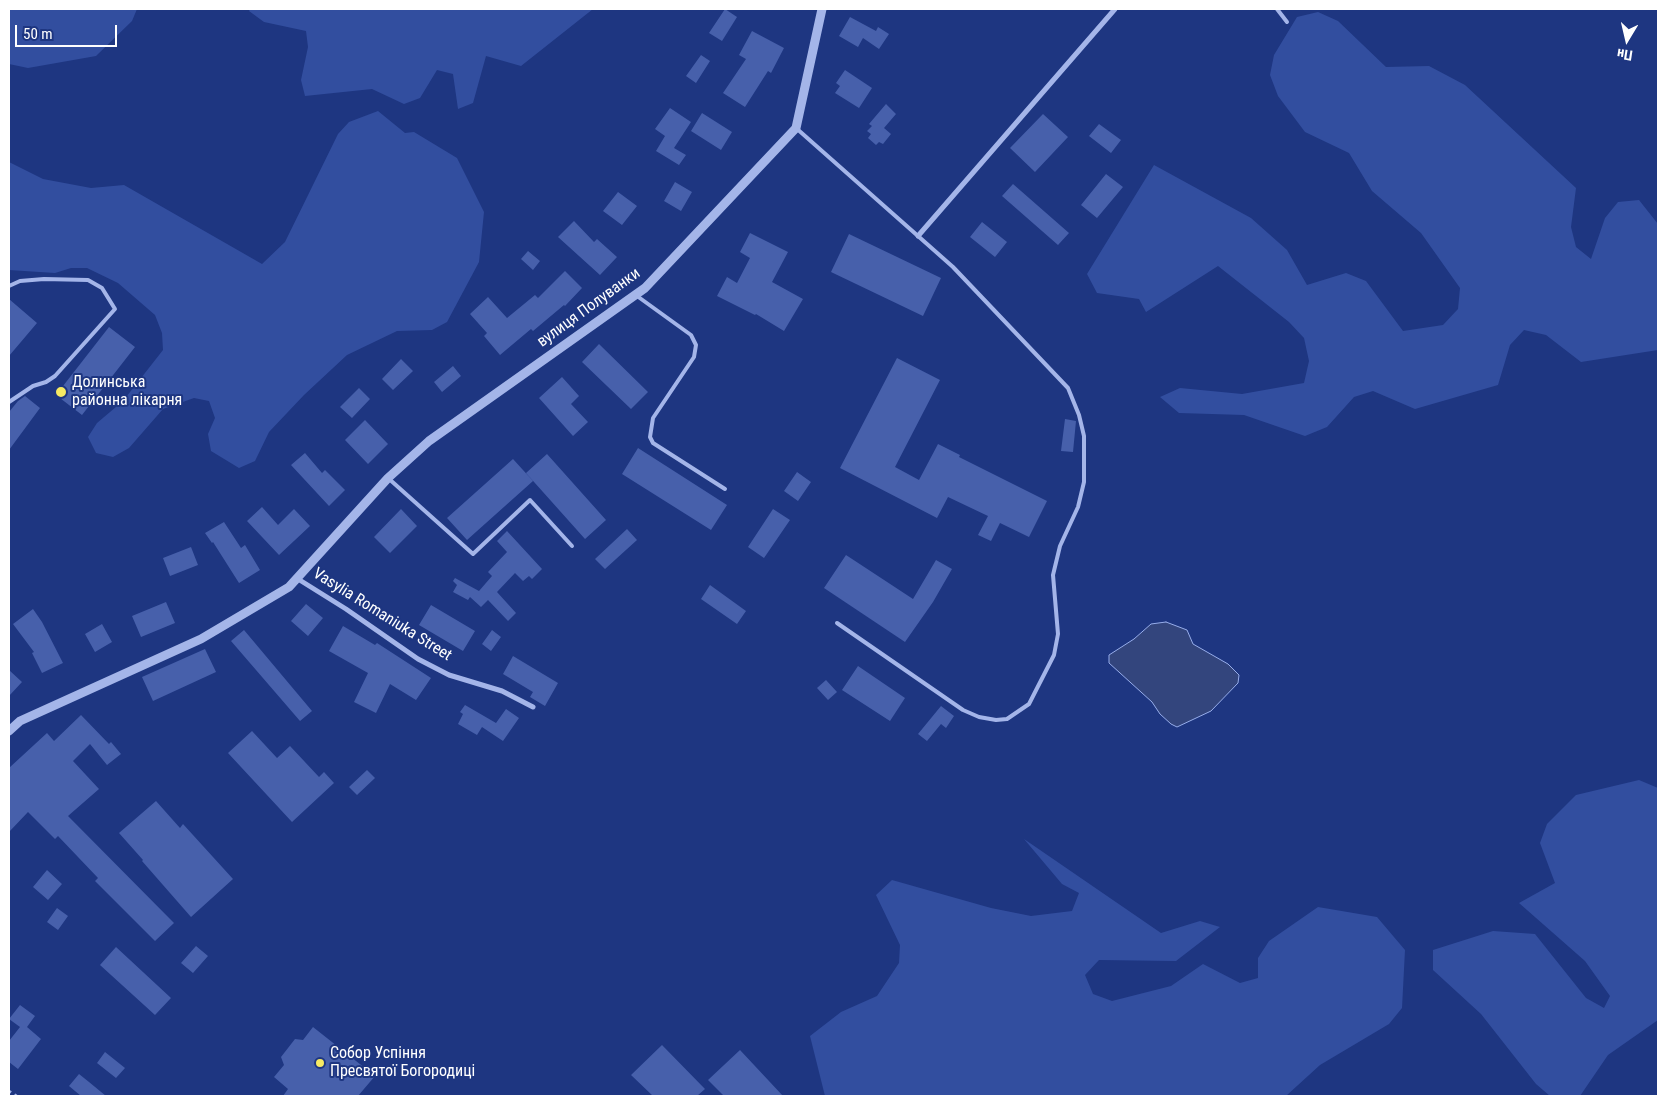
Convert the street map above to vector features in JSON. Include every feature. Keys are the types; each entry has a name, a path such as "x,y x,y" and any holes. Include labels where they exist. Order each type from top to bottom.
{"street":[{"path":"796,128 822,9"},
{"path":"918,236 1115,9"},
{"name":"вулиця Полуванки","path":"298,579 388,478 429,441 646,288 796,128"},
{"name":"Vasylia Romaniuka Street","path":"9,731 20,721 201,639 289,587 298,579 339,604 418,659 449,674 502,692 533,707"}],"lane":[{"path":"1276,9 1287,22"},
{"path":"796,128 953,268 1068,388 1079,415 1084,436 1084,482 1078,507 1060,546 1053,575 1058,634 1054,655 1028,704 1007,719 996,720 980,717 963,710 837,624"},
{"path":"9,286 20,282 44,279 88,280 102,288 115,309 55,376 46,382 33,386 9,402"},
{"path":"635,294 691,335 696,345 694,357 653,418 650,437 653,443 725,489"},
{"path":"388,478 473,554 530,500 572,546"}],"path":[{"path":"9,1091 17,1096"}],"shaded area":[{"path":"9,9 137,9 132,21 96,56 28,68 9,64"},
{"path":"250,9 593,9 521,66 486,56 473,103 458,109 453,74 437,70 420,98 404,104 372,89 305,96 301,80 308,47 306,31 264,22 249,11"},
{"path":"1318,12 1338,21 1386,67 1429,66 1465,85 1576,188 1571,227 1576,247 1591,259 1605,218 1618,202 1639,200 1658,224 1658,350 1581,362 1546,335 1524,330 1510,345 1498,385 1415,409 1373,391 1354,397 1327,427 1305,436 1244,415 1179,413 1160,397 1180,388 1242,394 1304,383 1309,361 1304,338 1289,322 1218,266 1146,312 1139,299 1097,293 1087,274 1154,165 1251,218 1287,250 1307,285 1346,273 1366,281 1403,331 1443,325 1458,309 1460,288 1421,233 1372,191 1349,153 1305,132 1278,96 1270,75 1274,55 1297,17"},
{"path":"378,111 405,133 414,132 457,158 484,212 479,262 447,322 432,330 397,331 347,355 304,395 269,432 255,461 239,468 211,451 208,434 215,418 209,401 194,398 163,409 129,448 113,457 96,453 88,437 97,423 123,401 163,350 162,333 155,315 118,283 87,268 71,268 55,273 9,270 9,162 43,179 91,188 124,185 262,264 285,242 338,134 349,122"},
{"path":"1166,622 1187,630 1193,644 1228,664 1239,675 1238,683 1211,711 1177,727 1160,714 1152,702 1109,663 1109,655 1134,639 1151,624"},
{"path":"1639,780 1658,788 1658,1020 1608,1055 1580,1096 1550,1096 1536,1084 1481,1014 1433,970 1433,950 1493,931 1535,934 1586,998 1604,1008 1610,996 1585,961 1519,903 1555,883 1540,843 1547,824 1576,795"},
{"path":"1024,839 1161,933 1200,921 1220,927 1176,961 1099,960 1085,975 1093,994 1112,1001 1171,986 1203,964 1240,983 1258,978 1258,958 1269,941 1318,907 1377,917 1405,950 1402,1008 1389,1024 1320,1065 1286,1096 825,1096 810,1036 841,1012 877,996 899,963 900,945 876,895 892,880 991,908 1031,916 1072,911 1079,893 1062,884"}],"building":[{"path":"725,9 737,17 722,41 709,33"},
{"path":"850,17 876,31 878,27 889,34 879,49 863,38 858,47 839,36"},
{"path":"752,31 784,48 771,73 768,71 745,107 723,93 746,59 739,55"},
{"path":"701,55 710,61 696,83 686,76"},
{"path":"845,70 872,88 859,108 835,93 840,86 836,83"},
{"path":"886,104 896,114 884,128 891,134 883,144 879,142 876,145 868,138 871,134 867,131 872,126 869,124"},
{"path":"670,108 691,122 674,148 686,155 679,165 656,151 665,136 655,129"},
{"path":"702,113 732,132 721,150 691,131"},
{"path":"1043,114 1068,137 1035,172 1010,148"},
{"path":"1099,124 1121,140 1111,153 1089,136"},
{"path":"1106,174 1123,187 1097,218 1081,205"},
{"path":"675,182 692,192 681,211 664,201"},
{"path":"1013,184 1069,233 1058,245 1002,196"},
{"path":"618,192 637,206 622,225 603,211"},
{"path":"574,221 594,242 597,239 617,257 600,275 558,237"},
{"path":"982,222 1007,242 995,257 970,237"},
{"path":"750,233 788,252 772,282 803,299 784,331 756,314 717,296 727,277 737,283 750,258 740,252"},
{"path":"849,234 941,278 923,316 831,272"},
{"path":"528,251 540,261 533,270 521,259"},
{"path":"565,271 582,288 565,306 533,331 531,329 500,355 484,336 487,333 470,314 488,297 507,318 535,295 538,298"},
{"path":"9,299 37,323 9,356"},
{"path":"109,327 135,347 82,415 56,395"},
{"path":"599,344 648,392 631,409 582,362"},
{"path":"897,358 940,380 895,467 919,480 938,444 960,455 959,457 1047,501 1029,537 1000,523 991,541 978,535 988,516 948,497 937,518 840,468"},
{"path":"401,359 413,371 393,390 382,379"},
{"path":"453,366 461,376 442,392 434,382"},
{"path":"562,377 579,396 571,404 588,422 573,436 539,398"},
{"path":"359,388 370,399 352,418 340,407"},
{"path":"25,396 40,408 9,450 9,412"},
{"path":"1065,419 1076,421 1073,452 1061,451"},
{"path":"365,420 388,444 368,464 345,440"},
{"path":"638,448 727,505 711,530 622,474"},
{"path":"305,453 322,473 325,470 345,490 329,506 291,465"},
{"path":"547,454 606,520 585,539 526,473"},
{"path":"513,459 533,481 467,540 447,518"},
{"path":"797,472 811,482 798,501 784,491"},
{"path":"262,507 278,525 294,509 310,526 279,555 247,521"},
{"path":"401,509 417,526 390,553 374,537"},
{"path":"773,509 790,520 764,558 748,547"},
{"path":"224,522 241,548 245,545 260,570 239,583 213,542 205,533"},
{"path":"627,529 637,540 605,569 595,559"},
{"path":"507,531 542,569 532,579 529,576 523,581 515,573 497,592 516,613 508,621 488,600 481,607 470,597 468,600 453,592 457,585 453,581 455,578 479,591 492,576 488,572 507,552 497,541"},
{"path":"191,547 198,565 170,576 163,558"},
{"path":"846,555 913,599 936,560 952,569 933,602 905,642 824,588"},
{"path":"710,585 746,611 737,624 701,599"},
{"path":"166,602 175,623 141,637 132,616"},
{"path":"306,604 323,618 308,636 291,621"},
{"path":"431,605 475,631 463,651 419,625"},
{"path":"33,609 42,622 63,663 42,673 32,653 34,652 13,624"},
{"path":"102,624 112,642 95,652 85,634"},
{"path":"343,626 375,645 377,643 431,678 416,700 390,684 376,713 354,702 368,673 329,651"},
{"path":"244,630 312,711 300,721 231,641"},
{"path":"492,630 501,637 491,651 482,644"},
{"path":"205,649 216,672 153,701 142,677"},
{"path":"513,656 558,683 545,706 530,697 533,692 503,674"},
{"path":"858,666 905,698 890,721 842,690"},
{"path":"9,670 22,682 9,696"},
{"path":"826,680 837,692 828,700 817,688"},
{"path":"465,705 496,723 506,709 519,718 503,741 482,727 477,735 458,724 463,714 460,712"},
{"path":"941,706 954,716 946,728 941,724 927,741 918,734"},
{"path":"81,715 109,744 111,742 121,754 107,765 90,744 73,761 99,789 68,816 174,923 155,941 95,881 98,878 58,836 55,839 28,812 9,832 9,768 47,733 54,741"},
{"path":"252,731 277,758 290,746 319,777 324,772 334,783 292,822 228,753"},
{"path":"367,770 375,778 357,795 349,787"},
{"path":"156,801 180,828 183,824 233,879 191,917 119,833"},
{"path":"47,870 62,884 48,900 33,887"},
{"path":"57,908 68,916 58,930 47,922"},
{"path":"196,946 208,956 193,973 181,963"},
{"path":"116,947 171,998 155,1015 100,965"},
{"path":"20,1005 35,1016 27,1027 41,1039 18,1069 9,1062 9,1041 20,1027 9,1019"},
{"name":"Собор Успіння Пресвятої Богородиці","path":"313,1027 375,1076 358,1096 283,1096 288,1089 274,1077 284,1065 281,1057 295,1039 303,1040"},
{"path":"662,1045 705,1089 697,1096 653,1096 631,1075"},
{"path":"740,1050 783,1096 724,1096 708,1080"},
{"path":"105,1052 125,1068 116,1078 97,1063"},
{"path":"79,1074 106,1096 81,1096 69,1086"}],"place":[{"name":"Долинська районна лікарня","path":"61,392"},
{"name":"Собор Успіння Пресвятої Богородиці","path":"320,1063"}]}
